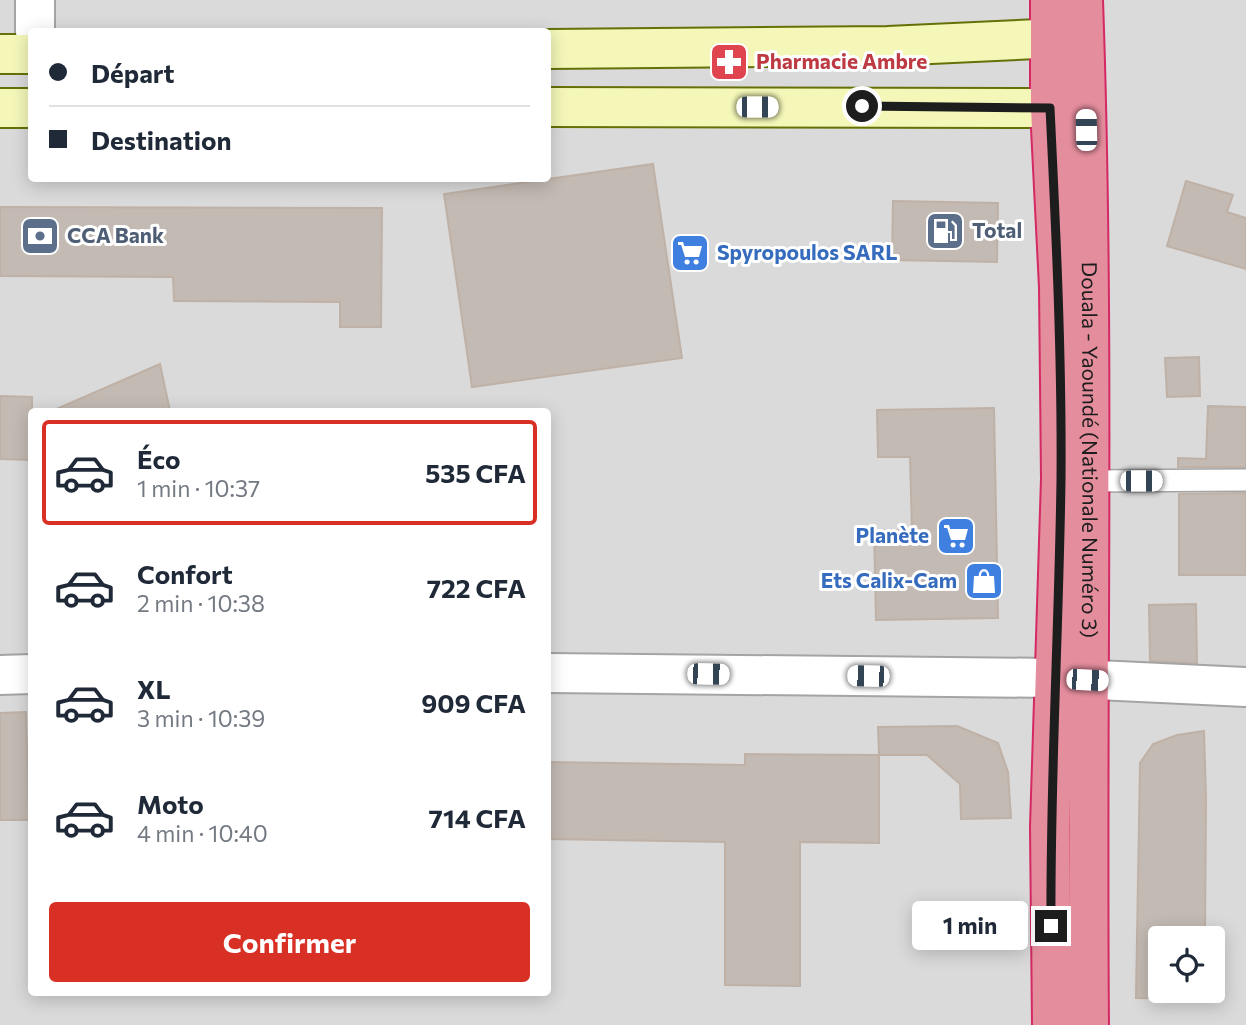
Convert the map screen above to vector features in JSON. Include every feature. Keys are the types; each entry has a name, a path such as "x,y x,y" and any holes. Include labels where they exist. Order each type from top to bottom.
{"highway":[{"name":"Douala - Yaoundé (Nationale Numéro 3)","path":"1050,0 1068,37"},
{"name":"Douala - Yaoundé (Nationale Numéro 3)","path":"1083,0 1068,37 1068,106 1059,287 1061,479 1089,1025"},
{"name":"Douala - Yaoundé (Nationale Numéro 3)","path":"1052,1025 1050,827 1071,679 1088,481 1090,284 1068,106"}],"street":[{"path":"35,0 35,28"},
{"path":"551,49 888,46 1068,37"},
{"path":"0,54 28,54"},
{"path":"551,107 1068,106"},
{"path":"0,108 28,108"},
{"path":"551,673 1071,679 1246,687"},
{"path":"0,675 28,674"}],"lane":[{"path":"1088,481 1246,480"}],"shaded area":[{"path":"0,0 1246,0 1246,1025 0,1025"}],"building":[{"path":"653,164 682,358 472,387 444,194 528,182 551,182 551,179"},
{"path":"1186,181 1233,195 1227,212 1246,218 1246,269 1167,246"},
{"name":"Total","path":"893,201 998,203 997,262 892,260"},
{"path":"0,207 382,208 381,327 340,327 340,302 174,301 173,277 0,276"},
{"path":"1199,357 1200,396 1167,397 1165,358"},
{"path":"160,364 169,408 59,408"},
{"path":"0,396 32,397 32,408 28,408 28,460 0,459"},
{"path":"1208,406 1246,407 1246,467 1178,467 1178,458 1206,459"},
{"path":"994,408 998,618 876,620 874,530 912,530 910,457 878,457 877,410"},
{"path":"1246,493 1246,575 1179,575 1179,494"},
{"path":"1196,604 1197,663 1150,661 1149,605"},
{"path":"26,712 28,820 0,820 0,713"},
{"path":"957,726 998,743 1008,772 1011,818 961,819 960,784 927,755 879,755 878,727"},
{"path":"1204,731 1205,926 1148,926 1148,998 1136,998 1140,763 1153,744 1177,735"},
{"path":"745,754 879,755 879,843 800,842 800,986 725,985 725,842 551,839 551,762 745,765"}],"place":[{"name":"Pharmacie Ambre","path":"729,62"},
{"name":"Total","path":"945,231"},
{"name":"CCA Bank","path":"40,236"},
{"name":"Spyropoulos SARL","path":"690,253"},
{"name":"Planète","path":"956,536"},
{"name":"Ets Calix-Cam","path":"984,581"}],"route":[{"path":"862,106 1050,108 1059,287 1061,479 1050,827 1051,926"}]}
